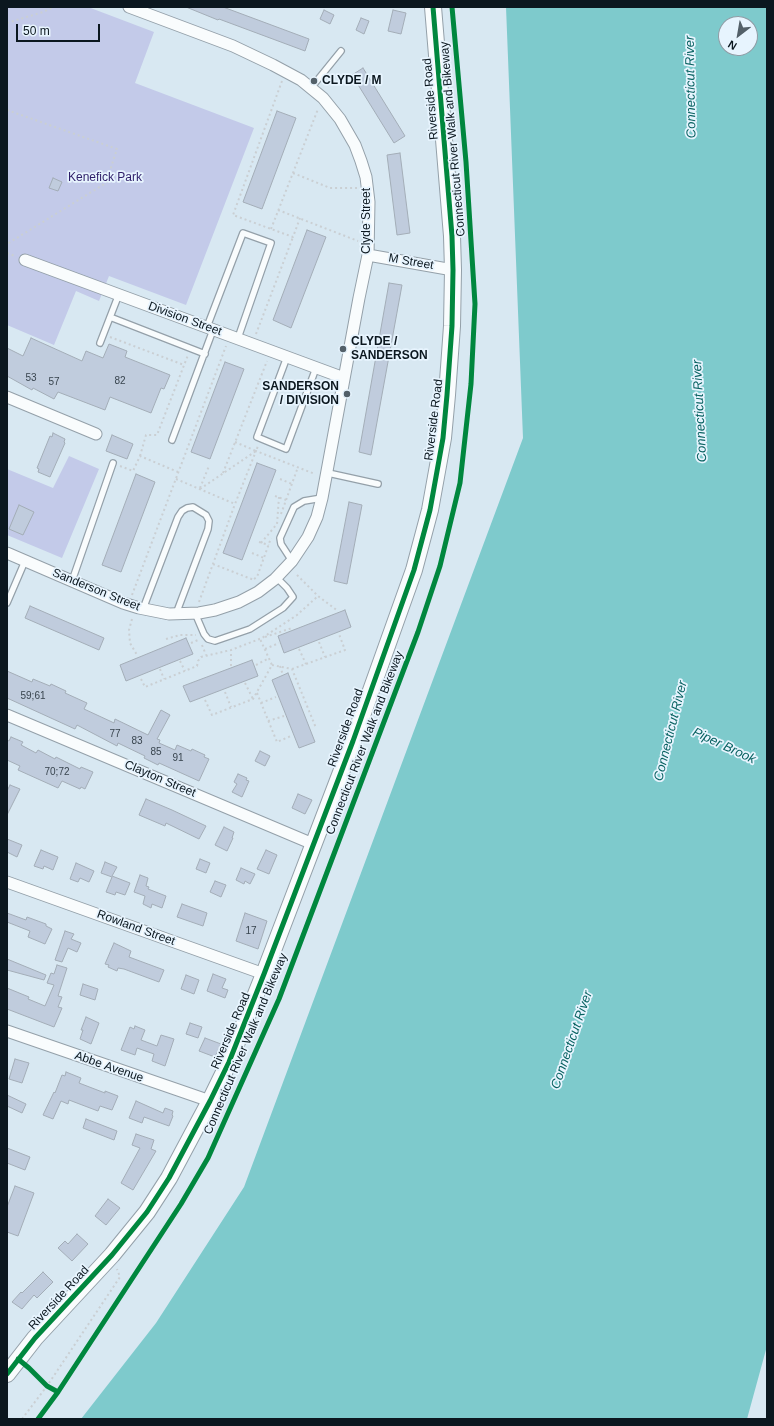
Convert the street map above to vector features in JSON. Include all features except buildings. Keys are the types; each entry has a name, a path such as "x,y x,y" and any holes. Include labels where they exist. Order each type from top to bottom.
{"street":[{"name":"Clyde Street","path":"129,7 233,46 292,74 323,98 340,119 355,145 361,161 366,177 369,202 368,255 344,378"},
{"name":"Riverside Road","path":"9,1367 140,1223 155,1202 188,1145 229,1062 264,974 353,741 406,592 422,540 436,479 445,416 451,346 453,270 451,229 433,7"},
{"name":"M Street","path":"368,255 453,270"},
{"name":"Division Street","path":"25,260 344,378"},
{"name":"Sanderson Street","path":"7,553 128,605 143,609 176,614 196,609 215,610 239,602 258,592 277,578 303,546 313,527 327,476 344,378"},
{"path":"7,397 96,434"},
{"name":"Clayton Street","path":"7,715 313,844"},
{"name":"Rowland Street","path":"7,882 264,974"},
{"name":"Abbe Avenue","path":"7,1031 210,1101"}],"lane":[{"path":"311,88 341,51"},
{"path":"172,440 204,354 210,328 243,233 271,243 234,337"},
{"path":"100,343 119,294"},
{"path":"110,317 204,354"},
{"path":"287,357 257,437 286,450 316,368"},
{"path":"72,581 113,464"},
{"path":"327,476 378,484"},
{"path":"292,561 281,544 280,538 294,507 304,501 322,498"},
{"path":"143,609 178,517 182,511 193,507 206,515 209,521 208,529 176,614"},
{"path":"7,603 25,561"},
{"path":"196,609 204,634 208,639 215,641 250,629 284,608 293,597 287,588 277,578"}],"path":[{"path":"7,23 54,7"},
{"path":"283,80 233,215 293,237"},
{"path":"271,229 318,109"},
{"path":"7,110 117,149 106,183 7,244"},
{"path":"293,173 330,188 358,188"},
{"path":"278,210 359,242"},
{"path":"256,334 300,218"},
{"path":"103,334 184,365"},
{"path":"128,605 178,472 234,337"},
{"path":"113,464 133,471 140,456 146,435 157,435 190,348"},
{"path":"224,473 271,351"},
{"path":"235,442 327,476"},
{"path":"199,489 256,450"},
{"path":"196,609 256,450"},
{"path":"140,456 178,472"},
{"path":"199,489 209,466"},
{"path":"176,479 235,504"},
{"path":"280,479 292,484"},
{"path":"275,496 286,500"},
{"path":"269,545 260,542 277,524 278,497"},
{"path":"252,553 264,558"},
{"path":"213,564 254,579 255,582"},
{"path":"297,575 318,596 338,611"},
{"path":"261,638 297,616 318,596"},
{"path":"132,619 129,630 130,644 137,655"},
{"path":"142,679 145,688 197,666 201,657 231,650 292,628"},
{"path":"272,665 292,669 345,650 339,634"},
{"path":"166,640 180,635 198,635"},
{"path":"261,638 272,665"},
{"path":"191,644 200,640"},
{"path":"319,642 325,657"},
{"path":"265,649 279,643"},
{"path":"299,649 306,664"},
{"path":"231,650 231,666"},
{"path":"256,666 269,658"},
{"path":"180,661 185,671"},
{"path":"205,700 212,715 253,699 272,665"},
{"path":"280,666 282,674"},
{"path":"160,669 164,679"},
{"path":"292,669 316,728"},
{"path":"244,683 253,699"},
{"path":"225,692 231,708"},
{"path":"257,692 276,742 292,736"},
{"path":"261,703 276,697"},
{"path":"268,721 284,716"},
{"path":"22,1419 49,1387 120,1277 112,1255"},
{"path":"43,1381 49,1387"}],"green space":[{"name":"Kenefick Park","path":"7,7 88,7 154,32 135,83 254,128 186,305 109,276 99,301 76,291 54,345 7,325"},
{"path":"69,456 99,469 62,558 7,535 7,469 53,488"}],"water":[{"path":"506,7 767,7 767,1346 747,1419 81,1419 156,1323 244,1187 523,438"}],"cycle path":[{"name":"Connecticut River Walk and Bikeway","path":"7,1374 35,1338 112,1255 147,1212 169,1178 210,1101 229,1062 264,974 353,741 414,570 430,510 443,438 452,326 452,236 433,7"},
{"name":"Connecticut River Walk and Bikeway","path":"38,1419 58,1392 181,1204 208,1158 279,999 418,632 440,566 460,483 471,384 475,304 466,162 452,7"},
{"path":"18,1359 47,1386 58,1392"}],"place":[{"name":"CLYDE / M","path":"314,81"},
{"name":"CLYDE / SANDERSON","path":"343,349"},
{"name":"SANDERSON / DIVISION","path":"347,394"}],"water label":[{"name":"Connecticut River","path":"691,87"},
{"name":"Connecticut River","path":"700,411"},
{"name":"Connecticut River","path":"671,731"},
{"name":"Piper Brook","path":"724,746"},
{"name":"Connecticut River","path":"572,1040"}]}
